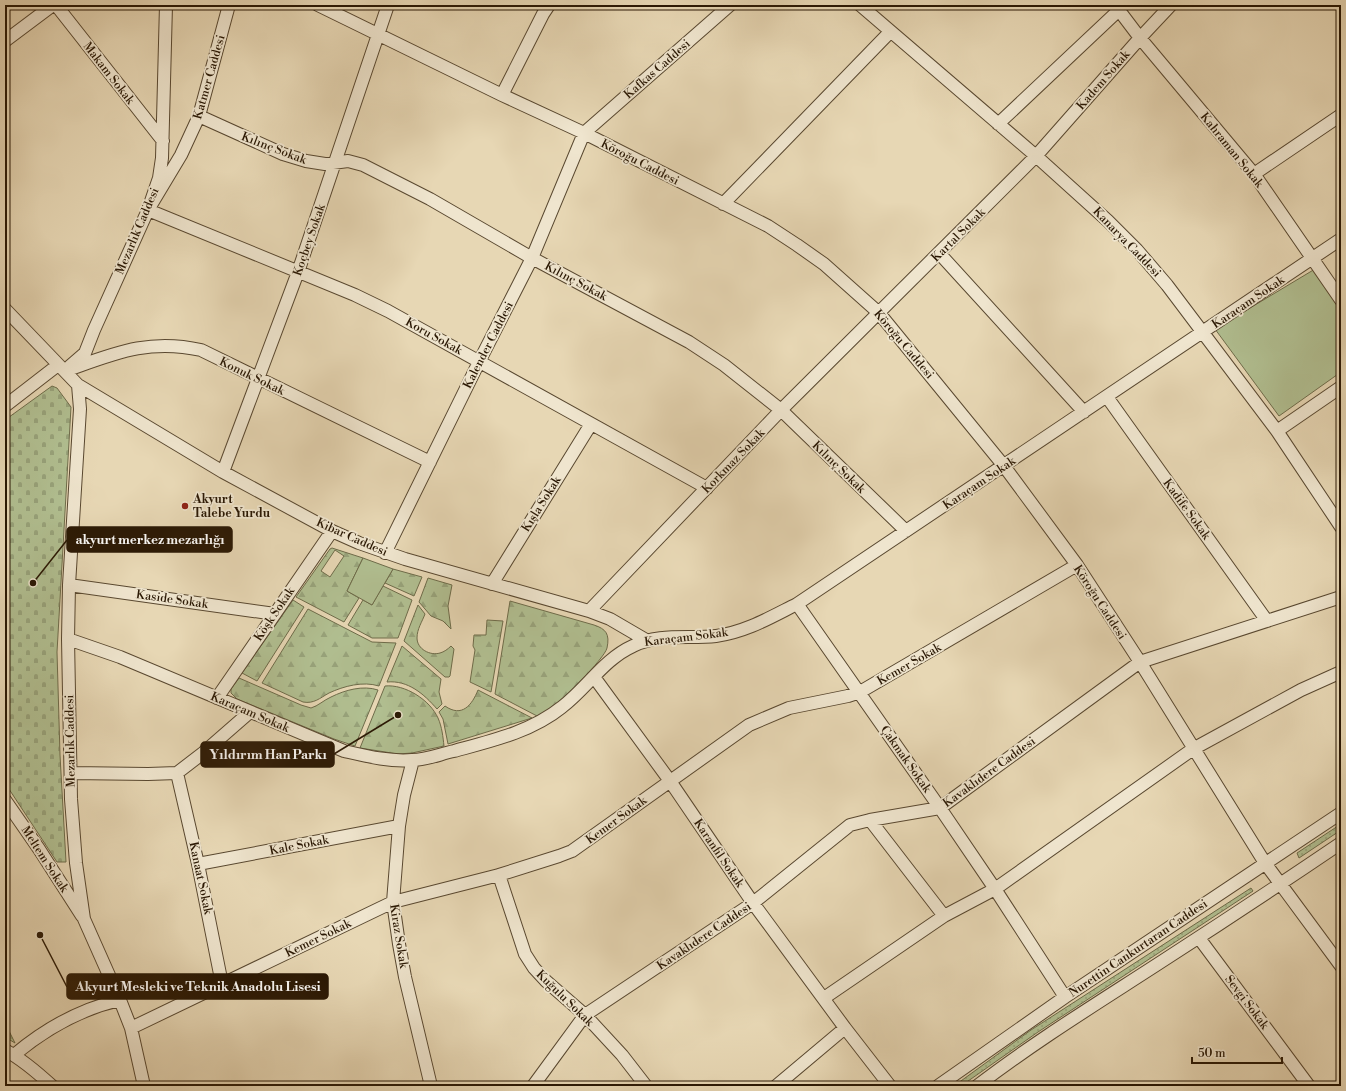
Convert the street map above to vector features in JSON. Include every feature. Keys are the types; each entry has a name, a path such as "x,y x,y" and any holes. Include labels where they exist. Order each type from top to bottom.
{"street":[{"path":"5,41 53,5"},
{"name":"Makam Sokak","path":"56,5 163,141"},
{"name":"Mezarlık Caddesi","path":"62,368 85,353 148,210 159,178 163,141 166,5"},
{"name":"Katmer Caddesi","path":"148,210 181,155 199,116 229,5"},
{"name":"Köroğu Caddesi","path":"318,5 502,95 584,133 768,226 824,264 879,313 1004,466 1077,565 1140,662 1265,863 1341,966"},
{"name":"Koçbey Sokak","path":"223,472 298,272 388,5"},
{"path":"502,95 549,5"},
{"name":"Kafkas Caddesi","path":"584,133 730,5"},
{"name":"Kanarya Caddesi","path":"860,5 1036,156 1108,221 1137,250 1168,285 1277,431 1341,527"},
{"name":"Kadem Sokak","path":"1036,156 1171,5"},
{"path":"998,124 1117,8"},
{"name":"Kahraman Sokak","path":"1117,8 1140,38 1254,174 1341,300"},
{"path":"723,204 890,32"},
{"path":"1254,174 1341,114"},
{"name":"Kılınç Sokak","path":"199,116 283,154 306,161 325,164 348,161 363,165 430,199 532,258 689,342 724,365 781,410 906,531"},
{"name":"Kalender Caddesi","path":"385,553 532,258 584,133"},
{"name":"Kartal Sokak","path":"879,313 1036,156"},
{"name":"Koru Sokak","path":"148,210 354,294 388,310 707,488"},
{"name":"Karaçam Sokak","path":"68,639 120,656 344,751 367,756 396,760 413,760 518,732 542,720 561,708 579,693 620,653 646,640 716,636 748,628 797,604 1341,239"},
{"path":"939,253 1084,412"},
{"name":"Kibar Caddesi","path":"5,309 78,385 223,472 332,531 385,553 589,611 610,619 646,640"},
{"name":"Korkmaz Sokak","path":"589,611 781,410 879,313"},
{"name":"Konuk Sokak","path":"62,368 118,352 150,346 184,346 201,350 430,462"},
{"path":"5,406 62,368"},
{"name":"Mezarlık Caddesi","path":"78,385 80,409 69,585 68,639 71,773 76,863 84,919 132,1028 144,1086"},
{"path":"1277,431 1341,387"},
{"name":"Kadife Sokak","path":"1107,397 1267,621"},
{"name":"Kışla Sokak","path":"492,584 591,424"},
{"name":"Köşk Sokak","path":"217,698 332,531"},
{"name":"Kemer Sokak","path":"132,1028 393,902 500,875 572,851 749,725 790,708 848,696 860,692 1077,565"},
{"name":"Kaside Sokak","path":"69,585 275,614"},
{"name":"Kavaklıdere Caddesi","path":"533,1086 585,1015 753,903 850,825 870,820 940,808 1140,662 1341,597"},
{"name":"Çakmak Sokak","path":"797,604 940,808 1065,997"},
{"path":"824,998 944,916 995,889 1194,749 1301,690 1341,672"},
{"name":"Karanfil Sokak","path":"594,677 670,781 753,903 845,1028 890,1086"},
{"path":"71,773 177,773 203,753 250,712"},
{"name":"Kiraz Sokak","path":"413,760 404,795 399,826 393,902 404,970 431,1086"},
{"name":"Kanaat Sokak","path":"177,773 198,864 222,984"},
{"name":"Meltem Sokak","path":"6,804 39,849 84,919"},
{"name":"Nurettin Cankurtaran Caddesi","path":"938,1086 1065,997 1341,813"},
{"path":"870,820 944,916"},
{"name":"Kale Sokak","path":"198,864 399,826"},
{"name":"Nurettin Cankurtaran Caddesi","path":"977,1086 1049,1034 1199,938 1341,843"},
{"name":"Kuğulu Sokak","path":"500,875 525,954 534,968 546,981 585,1015 622,1056 646,1086"},
{"name":"Sevgi Sokak","path":"1199,938 1309,1086"},
{"path":"52,1086 38,1072 10,1053 58,1023 89,1009 120,1000"},
{"path":"776,1086 845,1028"}],"green space":[{"path":"1315,269 1341,306 1341,372 1279,416 1215,329"},
{"path":"52,386 57,388 71,407 57,652 60,755 66,862 57,862 5,783 5,420"},
{"path":"332,548 363,558 347,591 359,598 344,622 296,597","holes":["335,550 344,556 330,577 321,571"]},
{"path":"363,558 393,569 372,605 347,591"},
{"path":"393,569 422,577 414,596 385,583"},
{"path":"428,578 452,585 448,606 451,629 443,621 431,616 419,602"},
{"path":"383,586 412,600 398,638 372,638 348,625 363,600 372,605"},
{"path":"293,600 304,607 257,681 242,673"},
{"path":"510,601 602,628 608,639 607,648 604,653 571,691 549,711 537,716 495,694"},
{"path":"418,605 425,614 417,635 419,645 425,651 436,654 441,653 451,646 454,649 449,677 445,677 404,641"},
{"path":"308,609 372,642 396,643 379,686 360,684 347,686 329,693 320,699 303,702 262,683"},
{"path":"487,620 503,621 491,692 470,682 475,650 473,646 474,635 486,635"},
{"path":"402,646 441,679 439,692 442,704 437,709 427,698 415,689 402,683 387,682"},
{"path":"239,678 311,708 348,690 366,688 378,690 355,746 334,739 237,699 231,693 231,689"},
{"path":"385,686 393,686 408,690 423,699 429,705 438,718 444,746 412,753 398,754 360,748"},
{"path":"478,690 532,718 448,744 443,719 439,712 445,706 456,711 466,708 473,701"},
{"path":"1341,824 1341,830 1299,858 1297,853"},
{"path":"1251,888 1253,891 1038,1032 961,1086 954,1086 1031,1030"},
{"path":"5,1023 15,1043 5,1037"}],"place":[{"name":"Akyurt Talebe Yurdu","path":"185,506"},
{"name":"akyurt merkez mezarlığı","path":"33,583"},
{"name":"Yıldırım Han Parkı","path":"398,715"},
{"name":"Akyurt Mesleki ve Teknik Anadolu Lisesi","path":"40,935"}]}
